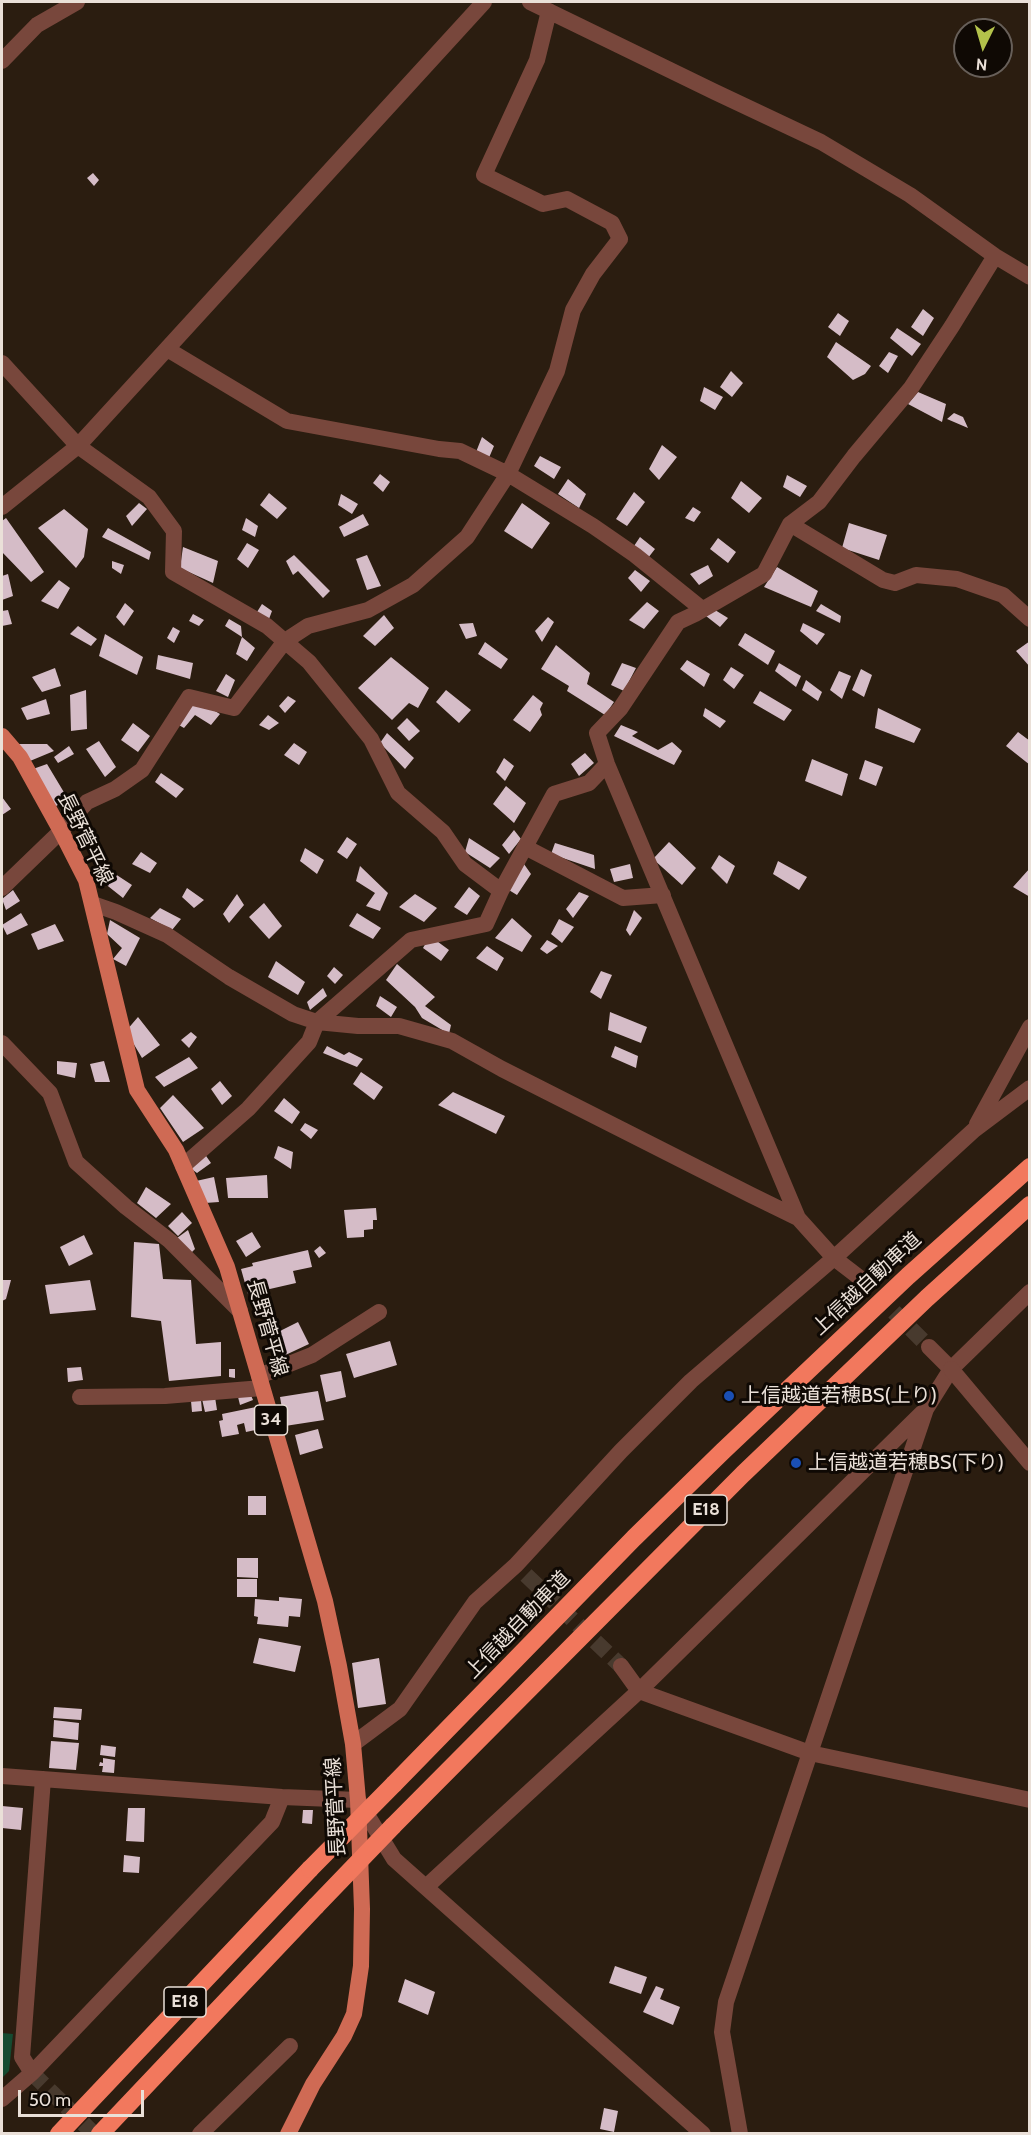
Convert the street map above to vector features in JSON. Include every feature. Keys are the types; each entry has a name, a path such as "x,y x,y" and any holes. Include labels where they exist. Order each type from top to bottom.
{"highway":[{"name":"上信越自動車道","path":"59,2133 310,1869 634,1538 900,1284 1029,1167"},
{"name":"E18","path":"100,2133 393,1826 743,1474 927,1298 1029,1205"}],"main road":[{"name":"長野菅平線","path":"2,736 20,757 86,880 137,1090 176,1150 227,1267 325,1601 353,1744 358,1800 362,1909 361,1966 354,2013 344,2036 313,2084 288,2133"}],"street":[{"path":"2,61 37,25 77,2"},
{"path":"2,507 78,446 484,2"},
{"path":"530,2 821,142 910,195 1029,278"},
{"path":"2,888 61,831 87,802 115,789 142,770 189,697 234,708 285,641 308,626 368,610 413,585 466,537 508,474 557,371 573,310 593,274 620,239 612,224 567,199 543,204 484,176 537,60 549,11"},
{"path":"860,1278 834,1258 798,1218 607,764 597,733 620,709 678,622 764,574 790,524 819,502 910,388 995,256"},
{"path":"166,349 287,421 460,452 508,474 584,520 635,555 702,609"},
{"path":"2,363 78,446 149,497 174,531 173,572 267,626 309,662 371,739 398,793 443,832 465,864 501,891"},
{"path":"790,524 883,580 895,583 916,575 957,579 1003,595 1029,619"},
{"path":"183,1166 248,1109 309,1042 317,1022 411,940 486,924 501,891 554,794 589,783 607,764"},
{"path":"525,847 623,897 663,895"},
{"path":"93,904 167,935 229,977 284,1009 317,1022 358,1026 399,1026 452,1041 502,1069 798,1218"},
{"path":"974,1130 1029,1027"},
{"path":"2,1043 50,1093 76,1162 126,1207 170,1241 240,1311"},
{"path":"353,1744 400,1708 475,1602 521,1570 621,1451 691,1381 834,1258 974,1130 1029,1088"},
{"path":"740,2133 722,2032 726,2002 926,1409 951,1369 1029,1292"},
{"path":"80,1397 165,1396 260,1382 312,1355 379,1312"},
{"path":"929,1347 951,1369 1029,1463"},
{"path":"426,1887 639,1691 926,1409"},
{"path":"621,1666 639,1691 810,1753 1029,1800"},
{"path":"2,1776 282,1797 358,1800 394,1859 702,2133"},
{"path":"32,2073 22,2057 43,1779"},
{"path":"2,2099 32,2073 272,1822 282,1797"},
{"path":"200,2133 290,2046"}],"green space":[{"path":"2,2033 13,2034 9,2071 2,2078"}],"building":[{"path":"93,173 99,180 94,186 87,178"},
{"path":"923,309 934,318 923,336 911,327"},
{"path":"838,313 849,321 840,336 828,327"},
{"path":"897,328 921,344 912,356 890,338"},
{"path":"836,342 871,366 865,374 853,380 827,357"},
{"path":"889,352 898,356 888,373 879,366"},
{"path":"731,371 743,383 732,397 720,387"},
{"path":"704,387 723,397 715,410 700,401"},
{"path":"918,392 946,404 942,422 908,404"},
{"path":"954,413 963,417 968,428 947,419"},
{"path":"482,437 494,446 488,460 476,452"},
{"path":"662,445 677,457 659,480 649,469"},
{"path":"540,456 561,467 554,479 534,466"},
{"path":"380,474 390,482 383,492 373,483"},
{"path":"787,475 807,486 800,497 783,487"},
{"path":"568,479 586,494 579,508 558,494"},
{"path":"741,481 762,498 749,513 731,498"},
{"path":"634,492 645,502 627,526 616,519"},
{"path":"269,493 287,508 277,519 260,505"},
{"path":"341,494 358,504 352,514 338,505"},
{"path":"139,503 147,509 132,526 126,516"},
{"path":"522,503 550,523 532,549 504,531"},
{"path":"693,507 701,512 694,522 685,518"},
{"path":"64,509 88,529 84,557 76,568 38,528"},
{"path":"363,514 369,525 344,537 339,527"},
{"path":"6,518 44,572 31,582 2,552 2,521"},
{"path":"246,518 258,526 255,537 242,530"},
{"path":"849,523 887,535 879,560 842,548"},
{"path":"108,528 151,552 149,560 102,537"},
{"path":"640,537 655,549 648,558 634,546"},
{"path":"718,538 736,552 728,563 710,549"},
{"path":"247,543 259,550 248,568 237,559"},
{"path":"183,547 218,561 213,583 180,568"},
{"path":"294,555 330,591 323,598 298,571 293,575 286,561"},
{"path":"367,555 381,586 367,590 356,559"},
{"path":"112,561 124,565 121,574 112,568"},
{"path":"708,565 713,576 699,585 690,574"},
{"path":"777,567 818,591 811,607 764,587"},
{"path":"635,570 650,581 641,592 628,578"},
{"path":"8,574 13,596 2,600 2,576"},
{"path":"59,580 70,588 58,609 41,601"},
{"path":"647,602 659,611 644,629 629,620"},
{"path":"125,603 134,611 124,626 116,617"},
{"path":"262,604 272,611 269,619 257,612"},
{"path":"821,604 841,616 840,623 816,611"},
{"path":"8,610 12,624 2,626 2,611"},
{"path":"715,610 728,618 720,627 706,616"},
{"path":"193,614 204,620 199,626 189,621"},
{"path":"384,615 394,628 375,646 363,636"},
{"path":"548,617 554,622 542,642 535,631"},
{"path":"229,619 241,626 242,637 225,626"},
{"path":"473,623 477,636 466,639 459,624"},
{"path":"803,623 825,634 817,645 800,631"},
{"path":"78,626 97,639 91,646 70,634"},
{"path":"173,627 180,631 174,643 167,638"},
{"path":"745,633 775,651 768,665 738,645"},
{"path":"105,634 143,657 137,675 99,656"},
{"path":"242,637 255,648 247,661 236,654"},
{"path":"1030,641 1030,667 1016,651"},
{"path":"485,642 508,659 501,669 478,654"},
{"path":"556,645 590,673 587,684 614,702 605,715 567,691 569,686 541,669"},
{"path":"158,655 193,663 190,679 156,669"},
{"path":"391,657 429,688 418,708 409,703 392,720 358,688"},
{"path":"687,660 710,674 704,687 680,669"},
{"path":"622,663 636,668 624,691 611,685"},
{"path":"779,663 801,676 796,687 775,671"},
{"path":"731,667 744,675 734,689 723,680"},
{"path":"55,668 61,686 42,692 32,677"},
{"path":"861,669 872,675 864,697 852,690"},
{"path":"839,671 851,676 842,699 830,690"},
{"path":"226,674 235,680 228,697 216,691"},
{"path":"806,680 822,692 818,701 802,690"},
{"path":"86,690 87,729 71,731 70,695"},
{"path":"446,690 471,710 459,723 436,702"},
{"path":"760,691 792,710 784,721 753,703"},
{"path":"533,695 543,703 540,709 542,715 530,732 513,720"},
{"path":"288,696 296,701 285,713 279,706"},
{"path":"193,698 220,714 211,725 195,715 184,728 177,724"},
{"path":"46,699 50,714 27,720 21,708"},
{"path":"705,708 726,721 720,728 703,716"},
{"path":"878,708 921,729 914,743 875,728"},
{"path":"268,715 279,723 269,730 259,725"},
{"path":"407,718 420,731 409,741 397,728"},
{"path":"133,723 150,736 138,752 121,740"},
{"path":"621,725 638,732 632,736 658,750 672,742 682,751 674,765 614,736"},
{"path":"1018,732 1030,741 1030,765 1006,746"},
{"path":"387,733 414,758 405,769 380,743"},
{"path":"99,741 116,767 105,777 86,749"},
{"path":"294,743 307,752 299,765 284,755"},
{"path":"17,744 47,744 54,751 30,761"},
{"path":"69,746 74,754 58,763 54,757"},
{"path":"585,753 594,763 579,776 571,764"},
{"path":"504,758 514,766 505,781 496,772"},
{"path":"812,759 848,774 842,796 805,781"},
{"path":"865,760 883,767 876,786 859,779"},
{"path":"47,764 68,799 56,806 33,769"},
{"path":"161,773 184,789 176,798 155,782"},
{"path":"506,786 526,803 514,823 493,804"},
{"path":"2,797 11,809 2,815"},
{"path":"514,830 521,839 509,854 502,845"},
{"path":"347,837 357,844 347,859 337,852"},
{"path":"469,838 500,858 490,868 465,852"},
{"path":"669,842 696,868 682,885 653,859"},
{"path":"555,843 594,855 595,869 551,854"},
{"path":"305,848 324,860 317,874 300,861"},
{"path":"141,852 157,863 150,873 132,864"},
{"path":"719,855 735,866 727,884 711,868"},
{"path":"519,857 531,874 517,895 499,884"},
{"path":"778,861 807,877 799,890 773,874"},
{"path":"630,864 633,878 614,882 610,869"},
{"path":"360,866 388,893 380,911 366,906 375,893 356,881"},
{"path":"106,868 132,885 123,898 99,879"},
{"path":"1030,868 1030,897 1013,887"},
{"path":"469,887 480,896 467,915 454,907"},
{"path":"187,888 204,900 194,908 182,897"},
{"path":"13,890 20,901 6,910 2,899"},
{"path":"579,892 589,896 573,918 566,909"},
{"path":"237,894 244,905 229,923 223,914"},
{"path":"415,894 437,908 424,922 399,907"},
{"path":"264,903 282,926 269,939 249,917"},
{"path":"160,908 181,919 172,930 150,918"},
{"path":"634,910 642,918 630,936 626,930"},
{"path":"21,913 28,925 7,935 2,925"},
{"path":"357,913 381,928 373,939 349,926"},
{"path":"512,918 532,936 522,952 495,938"},
{"path":"559,919 574,927 562,943 551,934"},
{"path":"110,920 140,938 126,966 113,959 122,948 107,934"},
{"path":"55,924 64,941 38,950 31,934"},
{"path":"430,936 449,950 441,961 423,948"},
{"path":"547,940 558,946 547,954 540,949"},
{"path":"487,946 504,958 497,971 476,958"},
{"path":"276,961 305,982 298,995 268,977"},
{"path":"397,964 435,997 425,1006 451,1025 449,1034 422,1018 415,1007 386,980"},
{"path":"334,967 343,975 335,984 327,976"},
{"path":"601,971 612,975 601,999 590,992"},
{"path":"323,988 327,996 310,1010 307,1002"},
{"path":"380,996 397,1007 391,1017 376,1006"},
{"path":"610,1012 647,1027 641,1043 608,1030"},
{"path":"138,1017 160,1045 142,1058 126,1031"},
{"path":"191,1032 197,1037 189,1048 181,1040"},
{"path":"327,1046 344,1055 349,1052 363,1059 357,1067 323,1053"},
{"path":"615,1046 638,1056 636,1068 611,1057"},
{"path":"189,1057 198,1068 164,1087 155,1077"},
{"path":"57,1061 77,1063 75,1078 57,1074"},
{"path":"104,1061 110,1082 95,1082 90,1064"},
{"path":"361,1072 383,1087 374,1100 353,1084"},
{"path":"220,1081 232,1096 222,1105 211,1089"},
{"path":"453,1092 505,1116 496,1134 438,1105"},
{"path":"173,1095 204,1128 183,1142 160,1108"},
{"path":"284,1098 300,1112 292,1124 274,1111"},
{"path":"305,1123 318,1130 311,1139 300,1130"},
{"path":"278,1146 293,1152 291,1169 274,1158"},
{"path":"204,1153 211,1163 197,1173 190,1168"},
{"path":"267,1175 268,1198 228,1198 226,1178"},
{"path":"214,1177 219,1202 205,1203 196,1181"},
{"path":"146,1187 171,1204 156,1218 137,1203"},
{"path":"376,1208 377,1220 373,1220 373,1229 364,1230 364,1237 347,1238 344,1210"},
{"path":"182,1212 192,1223 178,1236 168,1226"},
{"path":"188,1230 195,1249 191,1253 177,1238"},
{"path":"252,1232 261,1247 246,1257 236,1241"},
{"path":"84,1235 93,1254 69,1266 60,1247"},
{"path":"134,1242 159,1244 163,1279 191,1280 196,1344 221,1342 221,1376 169,1381 161,1321 131,1317"},
{"path":"320,1246 326,1253 319,1258 314,1251"},
{"path":"308,1250 312,1267 293,1271 296,1283 248,1294 241,1269 253,1266 252,1263"},
{"path":"2,1280 11,1280 6,1299 2,1301"},
{"path":"90,1280 96,1310 50,1314 45,1285"},
{"path":"262,1297 269,1311 257,1317 250,1302"},
{"path":"298,1322 309,1344 279,1358 268,1337"},
{"path":"390,1341 397,1365 354,1378 346,1354"},
{"path":"81,1367 83,1380 68,1382 67,1368"},
{"path":"229,1369 235,1369 235,1378 229,1377"},
{"path":"341,1371 346,1397 326,1402 320,1375"},
{"path":"318,1391 324,1420 285,1426 280,1397"},
{"path":"250,1393 253,1400 240,1405 238,1397"},
{"path":"215,1397 217,1410 205,1412 202,1399"},
{"path":"201,1400 202,1411 192,1412 191,1401"},
{"path":"256,1407 260,1429 246,1432 244,1423 237,1425 239,1434 222,1437 219,1421 223,1420 222,1414"},
{"path":"318,1429 323,1448 300,1455 295,1435"},
{"path":"248,1496 266,1496 266,1515 248,1515"},
{"path":"237,1558 258,1558 258,1578 237,1577"},
{"path":"237,1579 257,1579 257,1597 237,1597"},
{"path":"279,1597 302,1599 300,1617 289,1616 288,1627 257,1624 258,1617 254,1616 255,1599 279,1601"},
{"path":"259,1638 301,1646 295,1672 253,1663"},
{"path":"379,1658 386,1704 358,1708 352,1663"},
{"path":"54,1707 82,1709 81,1720 53,1718"},
{"path":"54,1720 79,1723 78,1740 53,1737"},
{"path":"51,1741 79,1743 76,1770 49,1768"},
{"path":"101,1745 116,1747 115,1757 100,1755"},
{"path":"103,1758 115,1760 114,1773 102,1772 103,1766 99,1766 100,1762 103,1763"},
{"path":"2,1806 23,1808 21,1830 2,1828"},
{"path":"128,1808 145,1808 144,1842 126,1841"},
{"path":"303,1810 313,1810 312,1824 302,1823"},
{"path":"124,1855 140,1857 139,1873 123,1872"},
{"path":"615,1966 647,1977 641,1994 609,1983"},
{"path":"405,1979 435,1992 428,2015 398,2002"},
{"path":"656,1986 664,1989 660,1999 680,2007 673,2025 643,2012"},
{"path":"604,2108 618,2111 614,2132 600,2129"}],"tunnel":[{"path":"860,1278 929,1347"},
{"path":"526,1575 621,1666"},
{"path":"32,2073 94,2134"}],"place":[{"name":"上信越道若穂BS(上り)","path":"729,1396"},
{"name":"上信越道若穂BS(下り)","path":"796,1463"}]}
